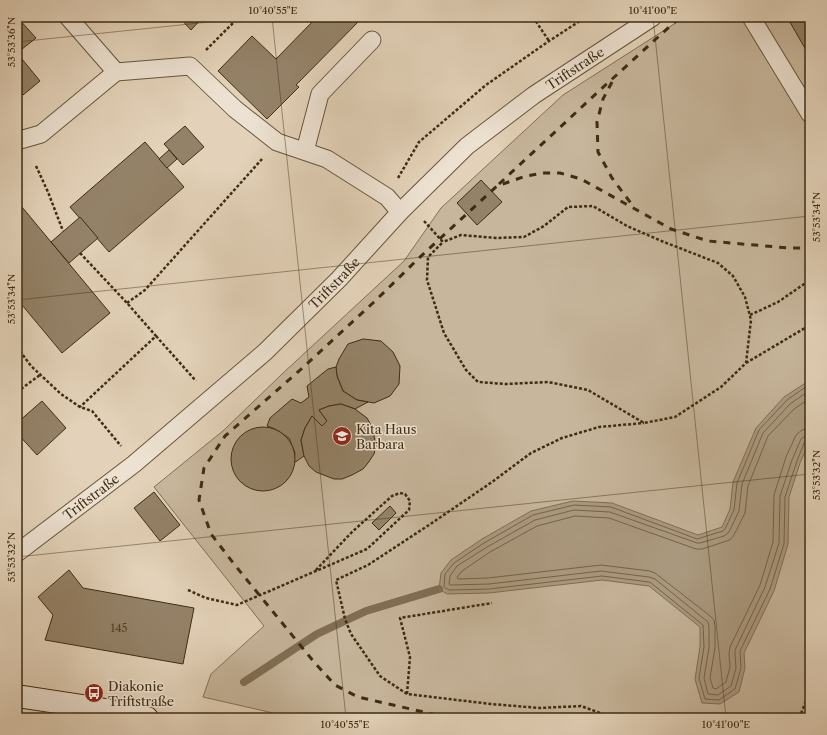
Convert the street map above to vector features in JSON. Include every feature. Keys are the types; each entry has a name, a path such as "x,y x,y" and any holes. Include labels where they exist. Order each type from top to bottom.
{"street":[{"path":"17,696 147,718"}],"lane":[{"path":"68,17 116,72"},
{"name":"Triftstraße","path":"17,553 134,464 265,352 339,279 404,208 467,146 534,95 653,17"},
{"path":"751,17 810,114"},
{"path":"305,151 320,94 372,40"},
{"path":"17,139 20,140 41,134 116,72 190,66 235,109 277,142 327,159 404,208"}],"path":[{"path":"190,66 238,17"},
{"path":"533,17 549,41"},
{"path":"387,197 419,142 486,85 586,17"},
{"path":"127,303 145,290 277,142"},
{"path":"36,166 63,231"},
{"path":"644,423 588,390 548,382 506,384 478,382 466,370 444,333 427,280 428,258 442,242 461,235 496,238 524,237 544,226 568,206 593,206 627,226 718,263 733,276 745,297 751,320 746,363"},
{"path":"404,208 442,242"},
{"path":"80,253 127,303 196,382"},
{"path":"750,315 778,302 810,280"},
{"path":"614,718 581,706 540,708 407,694 380,676 351,634 345,618 336,580 368,565 405,541 473,495 531,453 562,438 599,427 644,423 675,417 722,388 746,363 810,325"},
{"path":"80,407 156,336"},
{"path":"17,348 31,366 61,394 80,407 92,411 120,444"},
{"path":"17,392 40,375"},
{"path":"188,590 206,598 237,605 367,549 409,510 410,501 405,494 400,493 392,496 352,532 315,571"},
{"path":"407,694 410,657 400,618 492,604"},
{"path":"799,718 810,692"}],"shaded area":[{"path":"685,17 810,17 810,718 295,718 203,697 211,674 264,626 154,487 224,430 404,261 441,208 563,95"}],"water":[{"path":"810,380 810,440 800,463 789,497 788,544 774,591 744,653 745,668 739,692 720,704 702,703 695,679 700,647 700,627 649,586 602,580 489,593 447,594 439,589 441,573 451,560 482,539 531,511 573,501 612,503 698,535 722,527 730,509 733,482 756,428 784,397"}],"building":[{"path":"17,17 36,38 17,53"},
{"path":"179,17 203,17 191,30"},
{"path":"317,17 363,17 296,85 299,87 267,119 218,71 252,36 276,59"},
{"path":"787,17 810,17 810,57"},
{"path":"17,53 40,81 23,95 17,87"},
{"path":"185,126 204,147 183,165 164,144"},
{"path":"145,142 184,187 109,252 70,207"},
{"path":"169,150 177,159 167,168 159,159"},
{"path":"481,180 502,202 477,225 457,203"},
{"path":"17,201 110,313 62,353 17,299"},
{"path":"80,217 98,238 69,263 51,242"},
{"path":"363,339 381,341 393,352 400,366 399,384 390,396 374,403 357,400 343,391 337,376 336,367 348,344"},
{"path":"336,367 337,376 343,391 357,400 368,402 355,409 341,404 329,406 319,410 327,421 322,426 312,416 305,428 301,440 304,456 294,463 295,453 289,438 267,426 270,418 292,399 301,403 309,397 307,386 328,369"},
{"path":"42,401 66,428 37,455 17,433 17,423"},
{"path":"341,404 355,409 367,418 372,427 376,445 374,454 363,469 342,479 334,479 316,472 309,466 304,456 301,440 305,428 312,416 322,426 327,421 319,410 329,406"},
{"path":"263,427 281,433 289,441 295,459 289,477 281,485 263,491 245,485 237,477 231,459 237,441 245,433"},
{"path":"154,492 180,525 160,541 134,508"},
{"path":"390,506 396,513 379,530 372,523"},
{"path":"69,570 83,588 194,608 183,664 45,640 53,615 38,597"}],"waterway":[{"path":"244,682 317,634 366,611 439,589"}],"railway":[{"path":"499,184 680,17"},
{"path":"612,82 603,99 597,122 598,152 612,178 633,206"},
{"path":"450,718 358,697 335,685 314,662 234,564 211,534 199,500 204,468 225,436 299,371 497,186 526,176 544,173 560,173 581,179 671,229 708,241 789,248 810,248"}],"place":[{"name":"Kita Haus Barbara","path":"342,436"},
{"name":"Diakonie Triftstraße","path":"94,693"}]}
